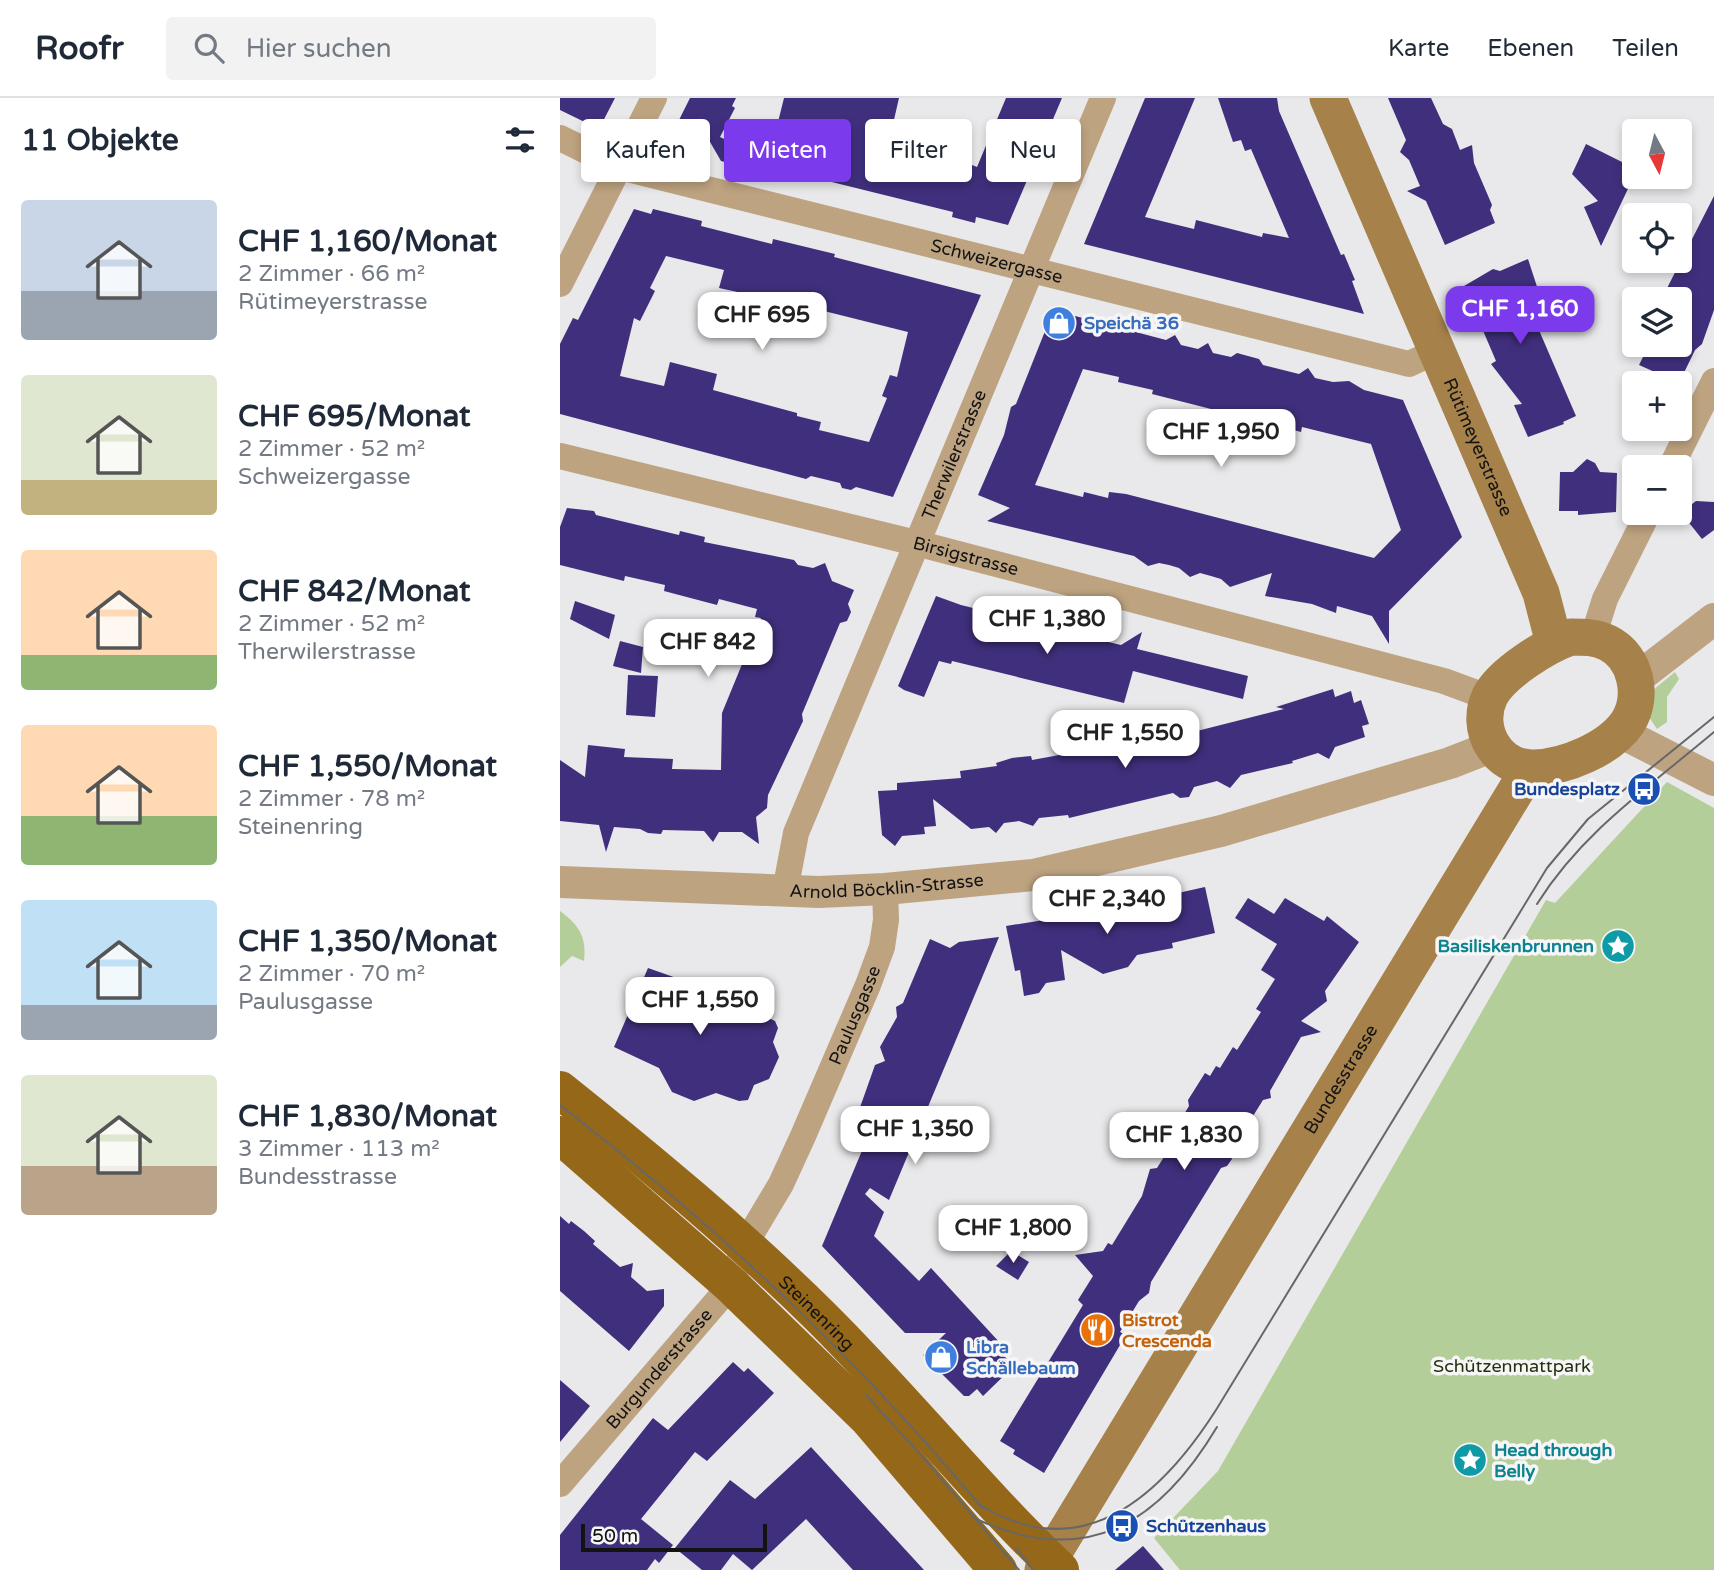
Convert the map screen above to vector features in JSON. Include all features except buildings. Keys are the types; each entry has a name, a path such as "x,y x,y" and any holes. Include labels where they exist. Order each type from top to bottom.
{"main road":[{"name":"Rütimeyerstrasse","path":"1328,98 1541,593 1555,643"},
{"path":"1571,637 1593,638 1621,652 1635,680 1633,710 1620,732 1568,762 1529,769 1511,763 1491,747 1486,732 1490,698 1510,674 1555,643 1571,637"},
{"name":"Bundesstrasse","path":"1051,1567 1529,769"},
{"name":"Steinenring","path":"560,1090 744,1246 820,1315 1051,1567"},
{"path":"560,1135 731,1285 867,1417 998,1570"}],"street":[{"path":"643,119 654,98"},
{"name":"Therwilerstrasse","path":"785,891 796,833 1103,98"},
{"name":"Schweizergasse","path":"560,138 581,148"},
{"path":"560,284 611,182"},
{"name":"Schweizergasse","path":"680,182 1409,364 1437,351"},
{"path":"1677,455 1714,381"},
{"name":"Birsigstrasse","path":"560,456 916,543 1444,681 1490,698"},
{"path":"1593,638 1605,599 1642,525"},
{"path":"1635,680 1714,619"},
{"path":"1620,732 1714,780"},
{"name":"Arnold Böcklin-Strasse","path":"560,882 785,891 885,889 1033,875 1221,831 1450,763 1491,747"},
{"name":"Paulusgasse","path":"744,1246 781,1184 868,985 882,947 886,920 885,889"},
{"name":"Burgunderstrasse","path":"560,1484 731,1285 744,1246"}],"green space":[{"path":"1675,672 1679,679 1667,697 1667,722 1657,729 1649,717 1652,691"},
{"name":"Schützenmattpark","path":"1667,782 1714,808 1714,1570 1180,1570 1154,1538 1218,1471 1546,900 1555,903"},
{"path":"560,911 580,932 585,953 584,961 572,956 560,967"}],"tram line":[{"path":"977,1503 1015,1522 1051,1529 1084,1526 1115,1514 1144,1495 1170,1470 1216,1410 1547,868 1588,819 1714,717"},
{"path":"1537,904 1555,878 1596,832 1714,732"},
{"path":"560,1105 673,1197 782,1295 886,1399 982,1508"},
{"path":"866,1395 1019,1570"},
{"path":"974,1518 1014,1533 1051,1539 1085,1538 1116,1528 1144,1512 1170,1489 1194,1461 1217,1427"},
{"path":"1016,1548 1033,1570"}],"place":[{"name":"Speichä 36","path":"1059,323"},
{"name":"Bundesplatz","path":"1644,789"},
{"name":"Basiliskenbrunnen","path":"1618,946"},
{"name":"Bistrot Crescenda","path":"1097,1330"},
{"name":"Libra Schällebaum","path":"941,1357"},
{"name":"Head through Belly","path":"1470,1460"},
{"name":"Schützenhaus","path":"1122,1526"}]}
